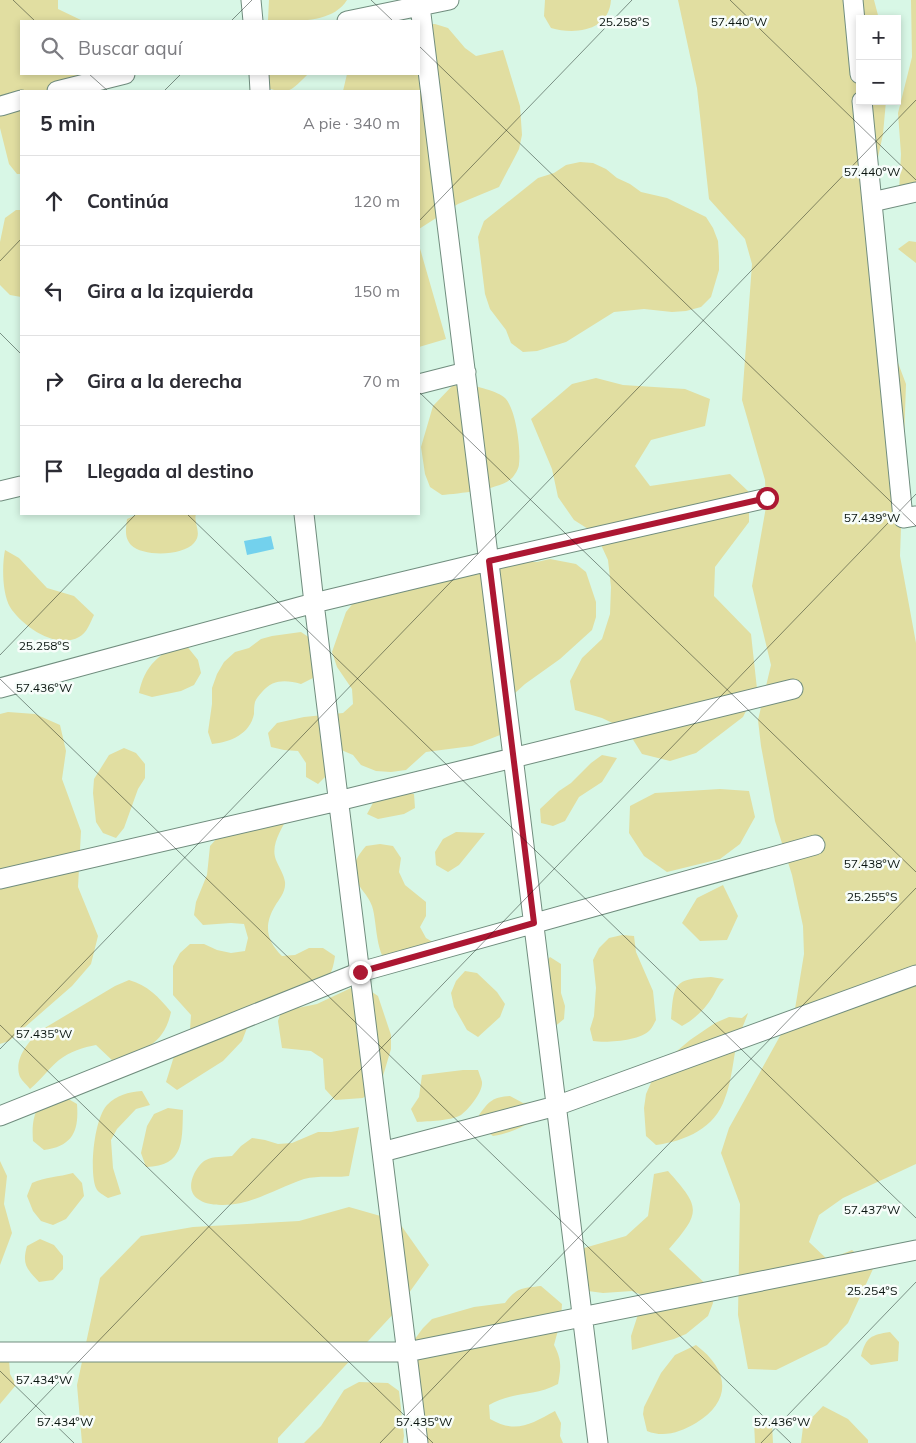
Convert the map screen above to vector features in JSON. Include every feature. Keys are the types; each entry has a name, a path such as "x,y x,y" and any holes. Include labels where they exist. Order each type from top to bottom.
{"street":[{"path":"251,0 253,20"},
{"path":"352,20 450,0"},
{"path":"852,0 858,60"},
{"path":"420,6 598,1443"},
{"path":"61,90 121,75"},
{"path":"259,75 260,90"},
{"path":"1,106 20,100"},
{"path":"862,105 903,518 916,516"},
{"path":"872,202 916,192"},
{"path":"420,384 466,372"},
{"path":"0,491 20,486"},
{"path":"0,688 314,603 767,498"},
{"path":"304,515 418,1443"},
{"path":"0,880 338,801 793,689"},
{"path":"0,1116 360,972 815,845"},
{"path":"382,1152 556,1106 916,975"},
{"path":"0,1352 407,1352 916,1250"}],"shaded area":[{"path":"0,0 58,0 58,9 81,20 20,20 20,75 104,75 105,83 99,90 20,90 20,174 17,174 9,164 0,128"},
{"path":"269,0 347,0 332,13 312,20 268,20"},
{"path":"545,0 611,0 609,10 597,24 589,28 570,31 551,28 544,16"},
{"path":"678,0 874,0 878,15 856,15 856,105 886,105 883,134 871,190 895,355 906,384 900,556 916,643 916,1164 843,1198 819,1215 809,1242 828,1260 852,1250 873,1269 848,1323 827,1345 776,1370 748,1369 738,1315 740,1204 721,1153 729,1128 795,1009 804,954 803,926 792,875 775,821 758,720 771,665 752,586 766,507 765,480 742,400 752,264 745,239 709,199 697,88"},
{"path":"911,0 916,0 916,189 899,192 901,154 898,113 912,57"},
{"path":"420,24 435,24 448,28 465,48 476,56 503,50 520,106 522,135 519,149 499,187 458,204 420,228 420,90 343,90 347,75 420,75"},
{"path":"264,75 307,75 290,90 274,90 266,87"},
{"path":"580,162 593,163 606,169 641,192 667,198 706,217 718,241 719,256 719,270 711,297 701,307 686,311 672,312 644,309 614,312 566,342 537,351 523,352 511,343 506,330 490,309 485,294 478,237 484,221 538,178 554,173 566,165"},
{"path":"16,210 20,210 20,297 10,295 0,285 0,242 5,218"},
{"path":"909,241 916,242 916,263 898,249"},
{"path":"420,248 446,339 420,347"},
{"path":"596,378 623,385 685,389 710,399 705,426 651,440 635,466 650,486 730,474 749,492 749,522 715,567 714,596 751,634 757,689 743,717 696,753 670,761 642,754 627,730 602,718 575,710 570,681 582,658 602,639 610,614 611,587 608,560 596,534 574,520 558,497 552,469 531,419 572,384"},
{"path":"465,384 502,395 509,403 517,429 519,466 512,478 506,482 479,490 442,495 430,487 425,474 421,447 433,406 452,386"},
{"path":"136,515 196,515 198,536 189,547 172,553 144,552 129,542 126,536 127,519"},
{"path":"5,550 19,558 47,588 74,596 94,615 82,635 70,640 50,638 31,628 15,614 5,594 3,563"},
{"path":"550,559 576,564 586,572 596,602 596,617 592,630 560,659 514,694 506,723 500,735 472,746 426,752 406,770 391,772 376,771 361,765 353,755 339,749 328,774 318,784 306,777 306,763 298,751 271,747 268,733 277,723 304,717 343,713 353,704 352,689 337,667 332,652 346,612 363,591 406,582 479,574 495,562 537,562"},
{"path":"301,632 313,640 321,666 313,678 301,684 285,681 275,683 266,688 256,700 252,721 244,732 233,739 212,744 208,732 212,688 224,662 235,652 249,648 261,639"},
{"path":"186,645 198,660 201,673 194,685 181,691 152,697 139,693 145,675 155,661 168,651"},
{"path":"8,712 35,714 60,725 66,751 62,779 81,831 78,887 98,936 91,964 72,986 9,1041 0,1044 0,714"},
{"path":"124,748 136,753 145,764 145,778 138,789 124,828 116,838 103,833 96,822 93,793 94,779 109,755"},
{"path":"602,755 617,758 602,782 579,797 565,821 553,826 541,823 540,809"},
{"path":"720,789 749,791 755,817 740,844 720,859 667,872 644,856 629,833 630,806 655,793"},
{"path":"401,792 414,794 415,808 404,814 378,819 367,814 374,801"},
{"path":"288,816 277,837 274,849 276,860 284,877 285,886 269,920 268,933 270,939 282,956 295,955 309,948 323,948 335,956 333,967 325,983 313,995 288,1010 317,1004 353,987 366,988 378,996 391,1035 391,1049 383,1076 374,1089 363,1098 335,1100 325,1089 323,1059 311,1051 282,1048 278,1021 282,1009 256,1016 247,1028 242,1041 223,1061 177,1090 166,1082 175,1053 190,1030 191,1015 173,995 173,966 180,953 190,944 204,944 217,950 231,953 245,951 248,938 244,924 203,925 194,915 196,902 207,875 210,846 219,836"},
{"path":"456,832 485,833 459,865 448,872 436,865 435,852 443,839"},
{"path":"380,844 393,846 401,858 399,872 405,885 426,902 426,916 420,927 426,938 438,945 428,958 408,969 391,966 385,961 378,943 372,906 354,874 355,862 366,846"},
{"path":"723,885 738,916 727,940 700,941 682,923 697,898"},
{"path":"622,935 634,936 636,952 653,991 656,1020 650,1030 639,1037 606,1042 593,1041 590,1029 594,1016 596,988 593,960 599,948 609,938"},
{"path":"550,957 561,964 561,993 565,1006 564,1019 553,1028 540,968"},
{"path":"465,971 477,973 497,992 505,1004 500,1017 478,1037 467,1030 454,1007 451,993 456,981"},
{"path":"711,977 724,979 704,1009 682,1026 671,1019 673,998 678,986 689,979"},
{"path":"129,980 152,992 171,1012 168,1023 158,1039 143,1050 115,1063 96,1045 77,1050 59,1060 30,1089 20,1077 18,1070 21,1057 28,1044 43,1029 115,986"},
{"path":"748,1013 737,1042 727,1091 714,1117 707,1125 688,1136 656,1145 646,1136 644,1108 646,1094 658,1067 690,1040 715,1023 729,1017 742,1018"},
{"path":"478,1070 482,1082 478,1095 468,1109 457,1117 417,1122 411,1109 419,1097 422,1075"},
{"path":"142,1091 150,1105 136,1109 117,1129 111,1140 113,1168 121,1194 108,1198 97,1190 94,1180 94,1146 99,1122 107,1105 119,1096"},
{"path":"510,1096 523,1103 554,1101 541,1114 526,1124 511,1132 493,1136 482,1128 479,1115 492,1101 499,1097"},
{"path":"65,1097 77,1104 75,1129 68,1141 54,1148 44,1150 33,1141 35,1115 40,1105 44,1102"},
{"path":"168,1108 183,1110 179,1149 168,1162 146,1167 141,1153 147,1126 154,1114"},
{"path":"359,1127 349,1176 304,1179 253,1200 232,1205 214,1205 201,1201 196,1198 191,1188 195,1172 202,1162 212,1158 232,1156 252,1138 278,1144 292,1143 318,1132 331,1132"},
{"path":"0,1161 7,1176 4,1204 12,1233 0,1265"},
{"path":"668,1171 687,1194 693,1210 687,1226 669,1249 711,1289 713,1303 708,1316 686,1334 632,1350 631,1336 644,1296 632,1291 603,1293 588,1291 570,1256 584,1248 626,1236 648,1216 654,1174"},
{"path":"73,1173 82,1183 84,1196 66,1219 53,1225 41,1221 33,1211 27,1196 32,1183 42,1179"},
{"path":"349,1207 398,1221 429,1265 396,1311 278,1438 278,1443 82,1443 77,1385 100,1278 141,1236 193,1227 299,1221"},
{"path":"40,1239 54,1245 63,1256 63,1269 53,1280 39,1282 26,1266 25,1257 27,1246"},
{"path":"541,1286 562,1304 561,1319 554,1345 560,1364 558,1384 540,1391 506,1398 489,1405 490,1419 508,1426 523,1426 555,1411 561,1423 560,1436 563,1443 421,1443 406,1351 423,1328 432,1319 474,1307 505,1303 513,1294 520,1290"},
{"path":"890,1332 899,1342 898,1361 871,1365 861,1356 867,1341 878,1334"},
{"path":"696,1345 715,1364 720,1375 721,1395 716,1405 696,1423 684,1429 666,1434 647,1431 643,1414 644,1407 661,1373 675,1355"},
{"path":"0,1351 9,1360 10,1374 16,1385 0,1404"},
{"path":"359,1382 388,1383 399,1391 404,1436 403,1443 304,1443 321,1426 344,1390"},
{"path":"823,1406 848,1419 868,1440 868,1443 801,1443 803,1427"},
{"path":"767,1419 772,1424 773,1443 755,1443 754,1422"}],"water":[{"path":"271,536 274,549 247,555 244,541"}],"route":[{"path":"360,972 534,923 489,561 767,498"}]}
